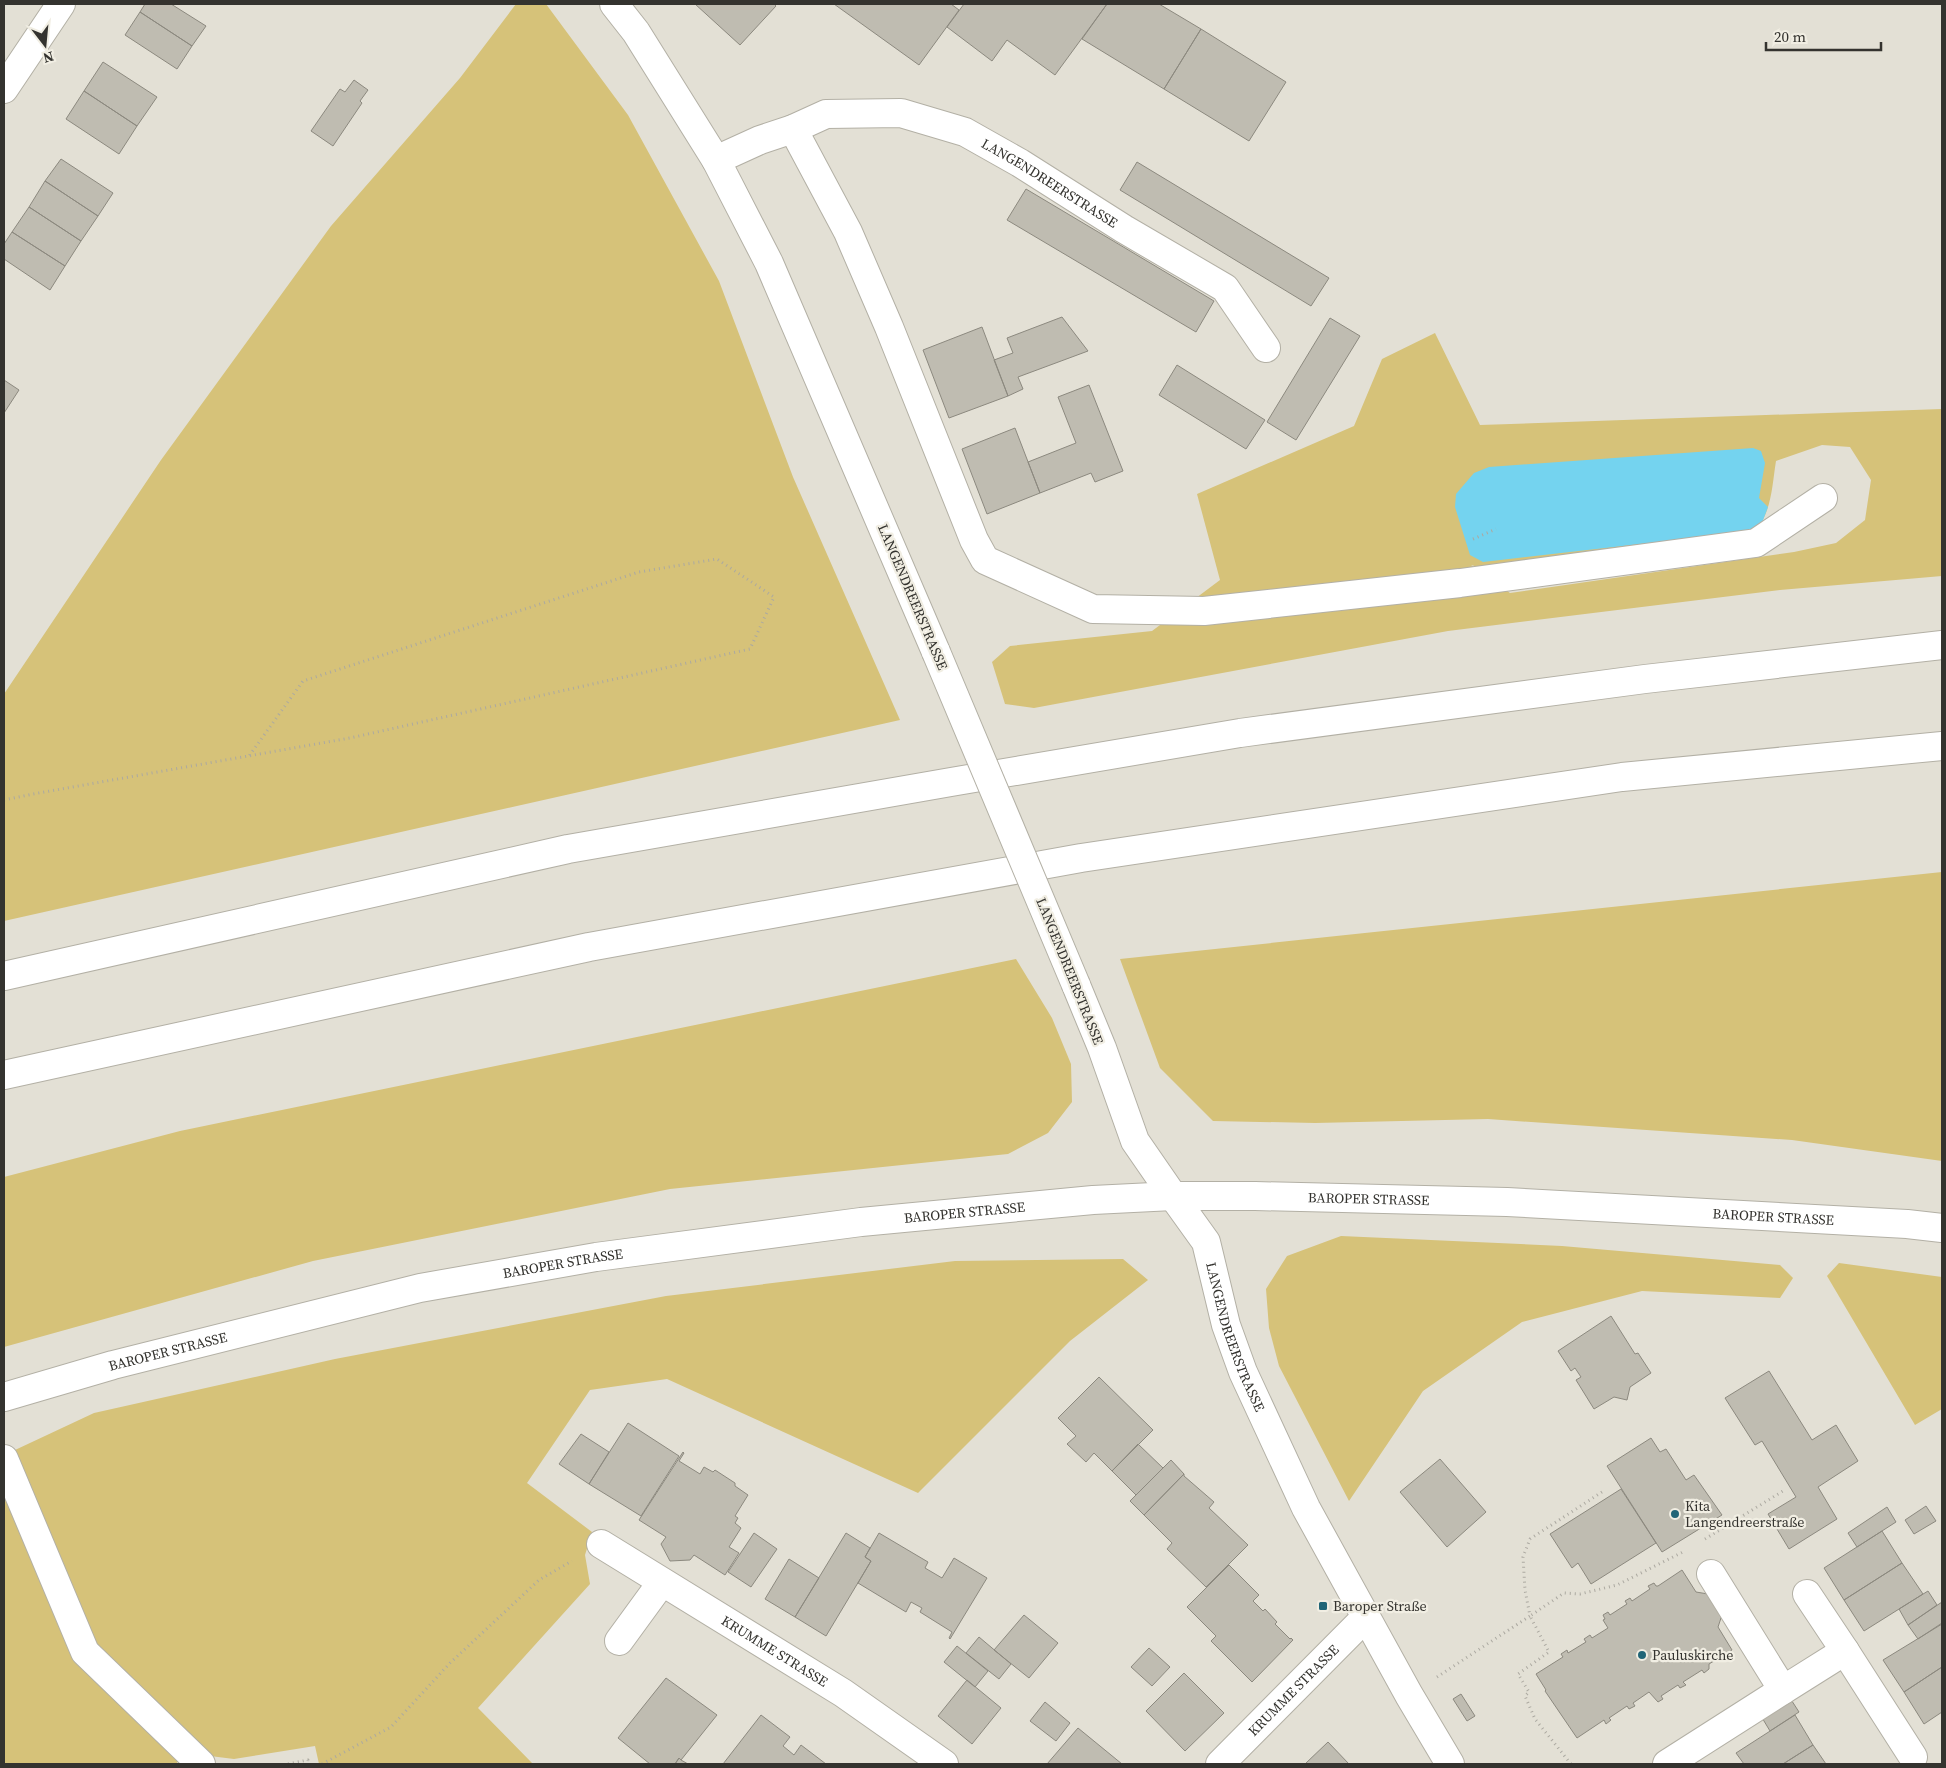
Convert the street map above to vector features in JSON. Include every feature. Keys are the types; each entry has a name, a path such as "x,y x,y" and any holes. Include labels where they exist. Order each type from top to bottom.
{"main road":[{"path":"4,89 61,4"},
{"name":"LANGENDREERSTRASSE","path":"614,4 636,32 716,160 769,263 1076,985 1102,1048 1135,1141 1206,1242 1226,1325 1243,1372 1306,1508 1409,1695 1450,1764"},
{"name":"LANGENDREERSTRASSE","path":"716,160 760,140 793,130 826,114 901,112 965,132 1020,163 1124,229 1225,288 1266,348"},
{"path":"793,130 848,232 889,327 974,540 985,560 1093,609 1204,611 1384,592 1756,543 1823,498"},
{"path":"4,976 568,850 951,782 1250,732 1645,679 1942,645"},
{"path":"4,1075 589,947 1081,858 1622,777 1942,746"},
{"name":"BAROPER STRASSE","path":"4,1396 113,1365 420,1288 596,1257 861,1222 1093,1200 1173,1196 1255,1196 1588,1205 1907,1224 1942,1228"},
{"path":"4,1459 85,1652 201,1764"},
{"name":"KRUMME STRASSE","path":"601,1544 843,1693 944,1764"},
{"path":"1711,1574 1783,1690"},
{"path":"619,1641 662,1582"},
{"path":"1807,1594 1913,1757"},
{"name":"KRUMME STRASSE","path":"1220,1764 1366,1617"},
{"path":"1667,1764 1702,1755 1783,1690 1844,1651"}],"path":[{"path":"1473,539 1496,529"},
{"path":"4,800 350,738 750,649 774,597 716,559 639,572 303,681 249,756"},
{"path":"1697,1544 1783,1491"},
{"path":"1571,1764 1535,1720 1525,1696 1529,1692 1518,1674 1549,1652 1530,1616 1525,1590 1523,1557 1530,1539 1602,1492"},
{"path":"322,1764 391,1727 450,1663 539,1580 601,1544"},
{"path":"1409,1695 1564,1593 1580,1594 1617,1585 1689,1549"},
{"path":"288,1764 308,1760 309,1764"}],"shaded area":[{"path":"516,4 546,4 628,115 719,281 793,477 900,720 4,921 4,694 161,460 331,226 460,78"},
{"path":"1435,333 1480,425 1942,409 1942,576 1780,590 1448,631 1034,708 1005,704 992,662 1010,646 1152,631 1220,580 1197,494 1354,426 1382,359","holes":["1822,445 1850,447 1871,480 1865,520 1836,543 1794,552 1510,593 1471,565 1489,570 1754,531 1768,508 1776,461"]},
{"path":"1942,872 1942,1161 1792,1140 1488,1119 1315,1123 1213,1121 1160,1068 1120,959"},
{"path":"1016,959 1052,1018 1071,1064 1072,1102 1048,1133 1008,1154 670,1189 313,1261 4,1347 4,1177 180,1131"},
{"path":"1341,1236 1562,1246 1780,1265 1793,1278 1780,1298 1642,1291 1522,1322 1423,1391 1349,1501 1279,1366 1269,1328 1266,1289 1287,1256"},
{"path":"1123,1259 1148,1280 1070,1341 918,1493 667,1379 590,1390 527,1483 592,1532 585,1555 590,1584 478,1708 533,1764 319,1764 315,1746 234,1759 202,1755 88,1642 15,1450 94,1413 335,1359 666,1296 955,1261"},
{"path":"1839,1263 1942,1277 1942,1409 1915,1425 1827,1276"},
{"path":"4,1492 79,1657 180,1759 176,1764 4,1764"}],"water":[{"path":"1753,448 1761,451 1765,463 1759,498 1768,507 1762,523 1754,531 1483,562 1470,555 1455,507 1456,494 1474,473 1489,467"}],"building":[{"path":"145,4 171,4 206,26 192,46 140,12"},
{"path":"695,4 774,4 776,6 740,45"},
{"path":"834,4 951,4 959,10 919,65"},
{"path":"964,4 1107,4 1055,75 1007,40 992,61 947,27"},
{"path":"1107,4 1159,4 1201,29 1164,89 1082,39"},
{"path":"140,12 192,46 177,69 125,35"},
{"path":"1201,29 1286,82 1249,141 1164,89"},
{"path":"103,62 157,97 137,126 84,91"},
{"path":"354,80 368,90 360,101 362,103 333,146 311,131 340,89 345,92"},
{"path":"84,91 137,126 119,154 66,119"},
{"path":"61,159 113,193 98,216 45,181"},
{"path":"1137,162 1329,278 1311,306 1120,190"},
{"path":"45,181 98,216 81,241 29,207"},
{"path":"1026,189 1214,301 1196,332 1007,220"},
{"path":"29,207 81,241 65,266 12,232"},
{"path":"12,232 65,266 50,290 4,259 4,244"},
{"path":"1062,317 1088,351 1018,377 1023,389 1008,396 994,360 1013,353 1007,338"},
{"path":"1330,318 1360,336 1296,440 1267,422"},
{"path":"982,327 1008,396 949,418 923,350"},
{"path":"1177,365 1265,420 1246,449 1159,395"},
{"path":"4,380 19,390 4,413"},
{"path":"1089,385 1123,471 1095,482 1091,473 1040,493 1028,462 1076,443 1058,397"},
{"path":"1015,428 1040,493 987,514 962,449"},
{"path":"1611,1316 1635,1354 1638,1353 1651,1373 1630,1387 1627,1400 1614,1397 1594,1409 1576,1380 1581,1377 1575,1368 1571,1371 1558,1351"},
{"path":"1769,1371 1812,1440 1836,1425 1858,1461 1818,1487 1837,1519 1789,1549 1768,1514 1796,1497 1762,1441 1755,1445 1725,1398"},
{"path":"1099,1377 1153,1430 1112,1471 1094,1453 1086,1462 1067,1444 1076,1436 1058,1418"},
{"path":"628,1423 679,1456 641,1516 589,1484"},
{"path":"581,1434 609,1452 589,1484 559,1464"},
{"path":"1651,1438 1660,1452 1666,1449 1686,1480 1694,1475 1722,1515 1662,1552 1607,1466"},
{"path":"1138,1444 1163,1468 1136,1495 1112,1471"},
{"path":"683,1452 679,1461 700,1474 704,1467 713,1472 715,1470 735,1483 735,1486 748,1495 735,1516 738,1518 735,1523 741,1528 729,1547 739,1553 725,1575 694,1555 690,1560 670,1561 661,1544 666,1537 639,1520"},
{"path":"1440,1459 1486,1512 1447,1547 1400,1492"},
{"path":"1171,1460 1184,1474 1144,1515 1130,1501"},
{"path":"1184,1474 1214,1502 1209,1508 1248,1545 1206,1587 1167,1549 1172,1543 1144,1515"},
{"path":"1621,1489 1656,1543 1591,1584 1578,1563 1572,1568 1550,1534"},
{"path":"1926,1506 1936,1521 1914,1534 1905,1520"},
{"path":"1887,1507 1896,1522 1857,1547 1848,1533"},
{"path":"1882,1531 1902,1563 1844,1600 1824,1568"},
{"path":"754,1533 777,1549 751,1587 728,1572"},
{"path":"846,1533 870,1548 865,1557 871,1561 826,1636 795,1617"},
{"path":"879,1533 928,1562 925,1568 942,1578 954,1558 987,1578 950,1639 952,1632 920,1612 922,1608 911,1602 906,1612 858,1583 871,1561 865,1557"},
{"path":"789,1559 819,1578 795,1617 765,1599"},
{"path":"1902,1563 1923,1594 1864,1631 1844,1600"},
{"path":"1229,1565 1259,1595 1253,1601 1263,1611 1265,1609 1277,1622 1275,1624 1293,1640 1252,1682 1211,1641 1216,1636 1187,1607"},
{"name":"Pauluskirche","path":"1682,1570 1696,1592 1708,1594 1722,1615 1718,1627 1732,1650 1709,1664 1709,1669 1704,1673 1702,1670 1683,1682 1686,1685 1680,1688 1678,1685 1661,1696 1663,1699 1658,1702 1649,1692 1633,1703 1635,1706 1629,1709 1627,1706 1609,1718 1611,1720 1606,1724 1604,1720 1577,1738 1545,1691 1536,1674 1563,1657 1561,1654 1567,1650 1568,1653 1586,1642 1584,1639 1590,1635 1592,1638 1608,1628 1603,1620 1605,1619 1603,1615 1608,1612 1610,1615 1627,1604 1625,1601 1630,1598 1632,1601 1650,1589 1648,1586 1654,1583 1658,1586"},
{"path":"1928,1591 1937,1605 1908,1625 1899,1609"},
{"path":"1942,1602 1942,1623 1918,1639 1908,1625"},
{"path":"1024,1615 1058,1643 1029,1678 994,1650"},
{"path":"1942,1624 1942,1667 1904,1692 1883,1660"},
{"path":"979,1637 1011,1664 999,1679 966,1653"},
{"path":"957,1646 988,1671 975,1687 944,1662"},
{"path":"1149,1648 1170,1667 1152,1686 1131,1667"},
{"path":"1942,1667 1942,1712 1924,1724 1904,1692"},
{"path":"1184,1673 1224,1713 1185,1751 1146,1711"},
{"path":"666,1678 717,1715 681,1760 679,1758 675,1764 650,1764 618,1738"},
{"path":"967,1680 1001,1708 972,1744 938,1716"},
{"path":"1461,1694 1475,1716 1467,1721 1453,1699"},
{"path":"1790,1698 1799,1712 1770,1731 1761,1716"},
{"path":"1045,1702 1070,1723 1056,1741 1030,1721"},
{"path":"761,1715 790,1737 783,1746 794,1755 801,1745 826,1764 723,1764"},
{"path":"1795,1715 1813,1745 1783,1764 1744,1764 1736,1753"},
{"path":"1078,1728 1122,1764 1047,1764"},
{"path":"1328,1742 1349,1764 1305,1764"},
{"path":"1813,1745 1826,1764 1783,1764"},
{"path":"679,1758 681,1760 688,1764 675,1764"}],"place":[{"name":"Kita Langendreerstraße","path":"1675,1514"},
{"name":"Baroper Straße","path":"1323,1606"},
{"name":"Pauluskirche","path":"1642,1655"}]}
